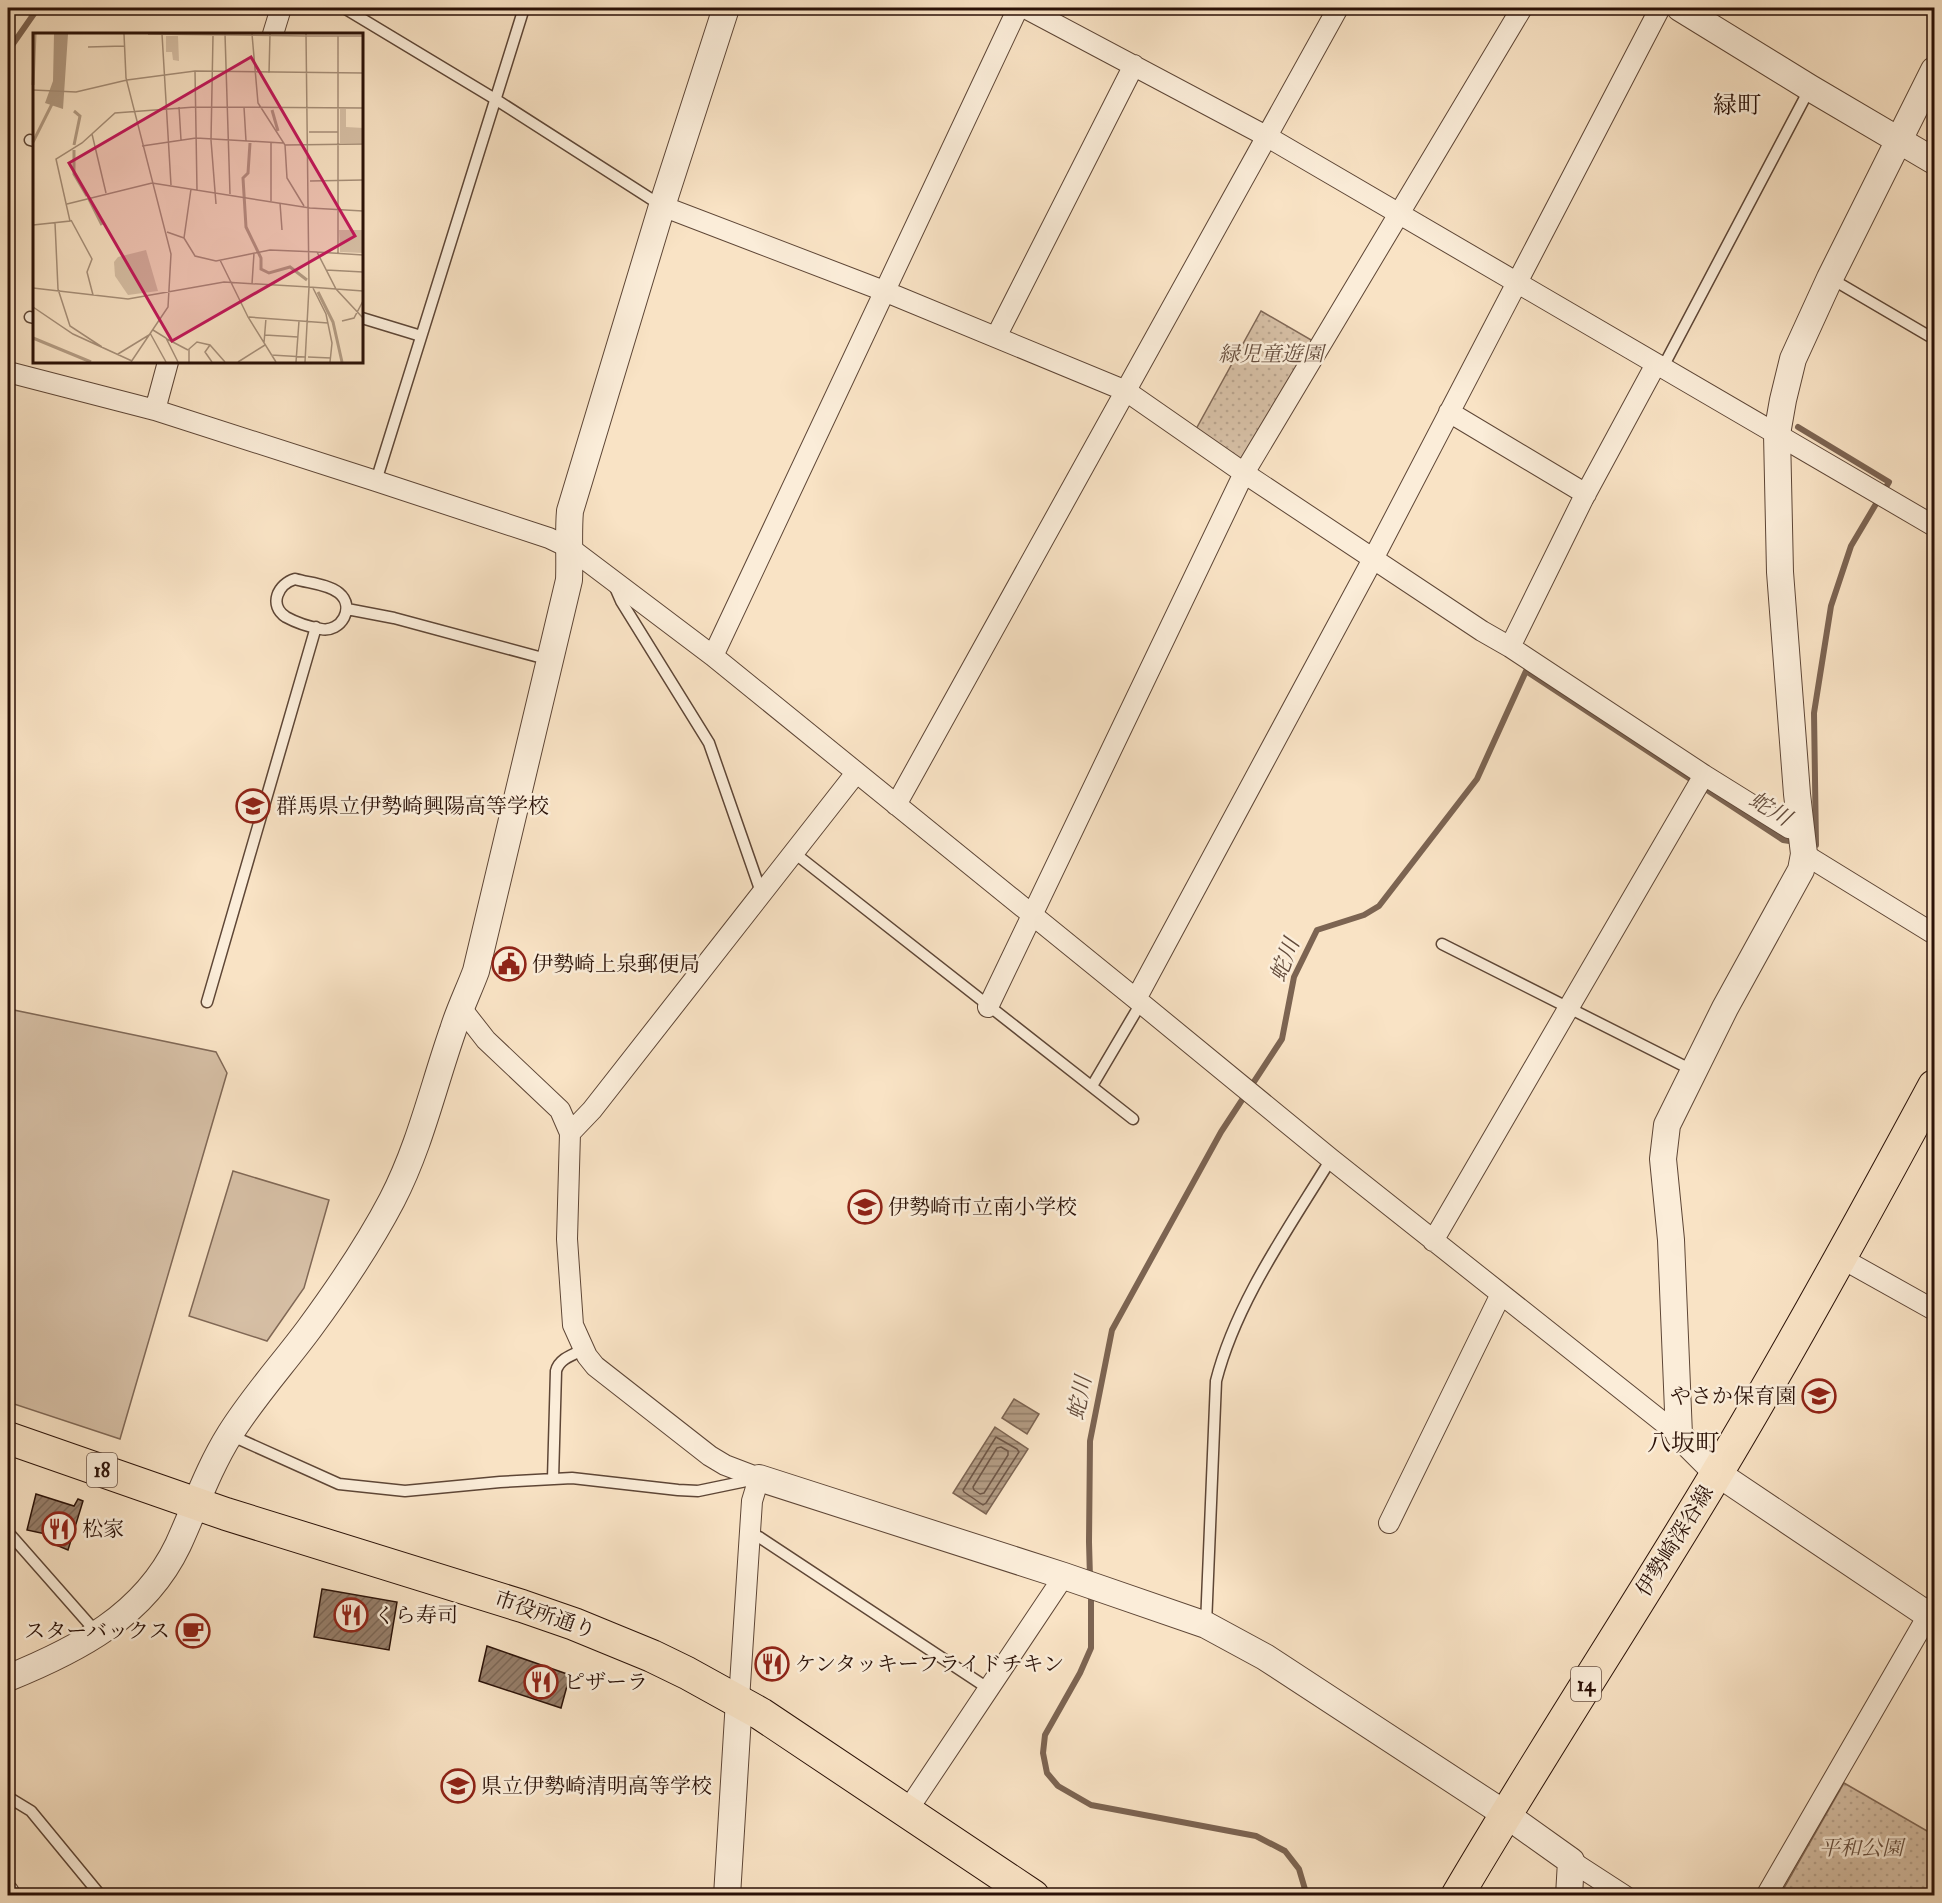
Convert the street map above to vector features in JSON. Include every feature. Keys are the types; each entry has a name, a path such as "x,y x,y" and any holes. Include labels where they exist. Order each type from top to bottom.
{"main road":[{"name":"伊勢崎深谷線","path":"1457,1896 1505,1814 1717,1473 1841,1258 1935,1086"},
{"name":"市役所通り","path":"8,1438 196,1503 522,1606 574,1624 652,1656 739,1700 1033,1896"}],"street":[{"path":"273,33 281,8"},
{"path":"8,1678 58,1657 98,1634 133,1605 155,1581 177,1546 229,1435 320,1314 392,1200 418,1143 461,1008 476,971 569,580 570,511 662,206 726,8"},
{"path":"713,656 1018,8"},
{"path":"1025,8 1266,136 1935,526"},
{"path":"896,805 1338,8"},
{"path":"988,1006 1244,473 1522,8"},
{"path":"1138,1001 1373,559 1660,8"},
{"path":"1680,8 1935,161"},
{"path":"996,337 1134,65"},
{"path":"1679,1436 1671,1240 1664,1159 1666,1125 1725,1008 1801,870 1803,842 1780,572 1777,434 1783,400 1793,359 1830,278 1935,70"},
{"path":"662,206 884,291 1126,391 1244,473 1482,631 1789,828 1803,842 1935,934"},
{"path":"155,410 168,363"},
{"path":"1510,648 1586,494 1660,365"},
{"path":"8,372 155,410 549,538 570,548 713,656 1331,1160 1679,1436 1717,1473 1933,1613 1766,1896"},
{"path":"1449,412 1586,494"},
{"path":"570,1134 592,1110 856,773"},
{"path":"1433,1241 1704,775"},
{"path":"461,1008 486,1040 560,1110 570,1134 567,1239 570,1302 573,1324 587,1356 605,1375 710,1456 725,1465 759,1478 1070,1578 1206,1625 1265,1657 1505,1814 1625,1896"},
{"path":"1841,1258 1935,1310"},
{"path":"1389,1523 1501,1294"},
{"path":"727,1896 752,1501 759,1478"},
{"path":"907,1811 989,1689 1070,1578"},
{"path":"1569,1896 1572,1861"},
{"path":"8,1891 11,1896"}],"lane":[{"path":"344,8 495,99 662,206"},
{"path":"376,481 524,8"},
{"path":"1660,365 1810,88"},
{"path":"1830,278 1935,339"},
{"path":"363,318 421,336"},
{"path":"610,577 621,601 709,743 761,892"},
{"path":"295,579 330,588 342,596 347,609 345,616 336,627 329,629 316,627 287,618 282,614 277,602 279,589 283,584 295,579"},
{"path":"347,609 394,618 550,660"},
{"path":"207,1002 316,627"},
{"path":"793,852 1133,1119"},
{"path":"1442,944 1694,1071"},
{"path":"1092,1086 1138,1001"},
{"path":"1206,1625 1216,1381 1223,1354 1263,1269 1331,1160"},
{"path":"553,1479 556,1371 564,1359 584,1350"},
{"path":"229,1435 339,1484 405,1491 572,1478 698,1491 759,1478"},
{"path":"8,1532 98,1634"},
{"path":"750,1533 989,1689"},
{"path":"8,1797 32,1811 101,1896"}],"green space":[{"name":"緑児童遊園","path":"1261,311 1313,341 1242,458 1238,459 1195,431"},
{"path":"8,996 11,997 14,1010 216,1052 227,1073 120,1439 8,1402"},
{"path":"233,1171 329,1200 304,1288 267,1341 189,1316"},
{"name":"平和公園","path":"1844,1783 1934,1835 1934,1895 1780,1895"}],"water":[{"path":"1014,1399 1039,1414 1027,1434 1002,1418"},
{"path":"995,1427 1028,1449 986,1514 953,1493"}],"building":[{"path":"36,1494 74,1506 78,1499 83,1501 68,1550 51,1543 55,1536 27,1530"},
{"path":"322,1589 397,1602 389,1650 314,1637"},
{"path":"487,1646 570,1675 561,1708 479,1681"}],"waterway":[{"path":"8,51 38,8"},
{"name":"蛇川","path":"1798,427 1889,482 1851,546 1831,606 1814,713 1816,845 1810,844"},
{"name":"蛇川","path":"1090,1578 1090,1441 1112,1330 1221,1132 1282,1039 1294,977 1317,930 1364,915 1379,906 1477,779 1526,671 1783,840 1796,842"},
{"name":"蛇川","path":"1091,1591 1091,1648 1080,1673 1045,1735 1043,1753 1047,1773 1058,1786 1091,1805 1256,1836 1285,1851 1299,1869 1307,1896"}],"place":[{"name":"群馬県立伊勢崎興陽高等学校","path":"253,806"},
{"name":"伊勢崎上泉郵便局","path":"509,964"},
{"name":"伊勢崎市立南小学校","path":"865,1207"},
{"name":"やさか保育園","path":"1819,1396"},
{"name":"松家","path":"59,1529"},
{"name":"くら寿司","path":"351,1615"},
{"name":"スターバックス","path":"193,1631"},
{"name":"ケンタッキーフライドチキン","path":"772,1664"},
{"name":"ピザーラ","path":"541,1682"},
{"name":"県立伊勢崎清明高等学校","path":"458,1786"}],"district":[{"name":"緑町","path":"1737,105"},
{"name":"八坂町","path":"1683,1443"}]}
